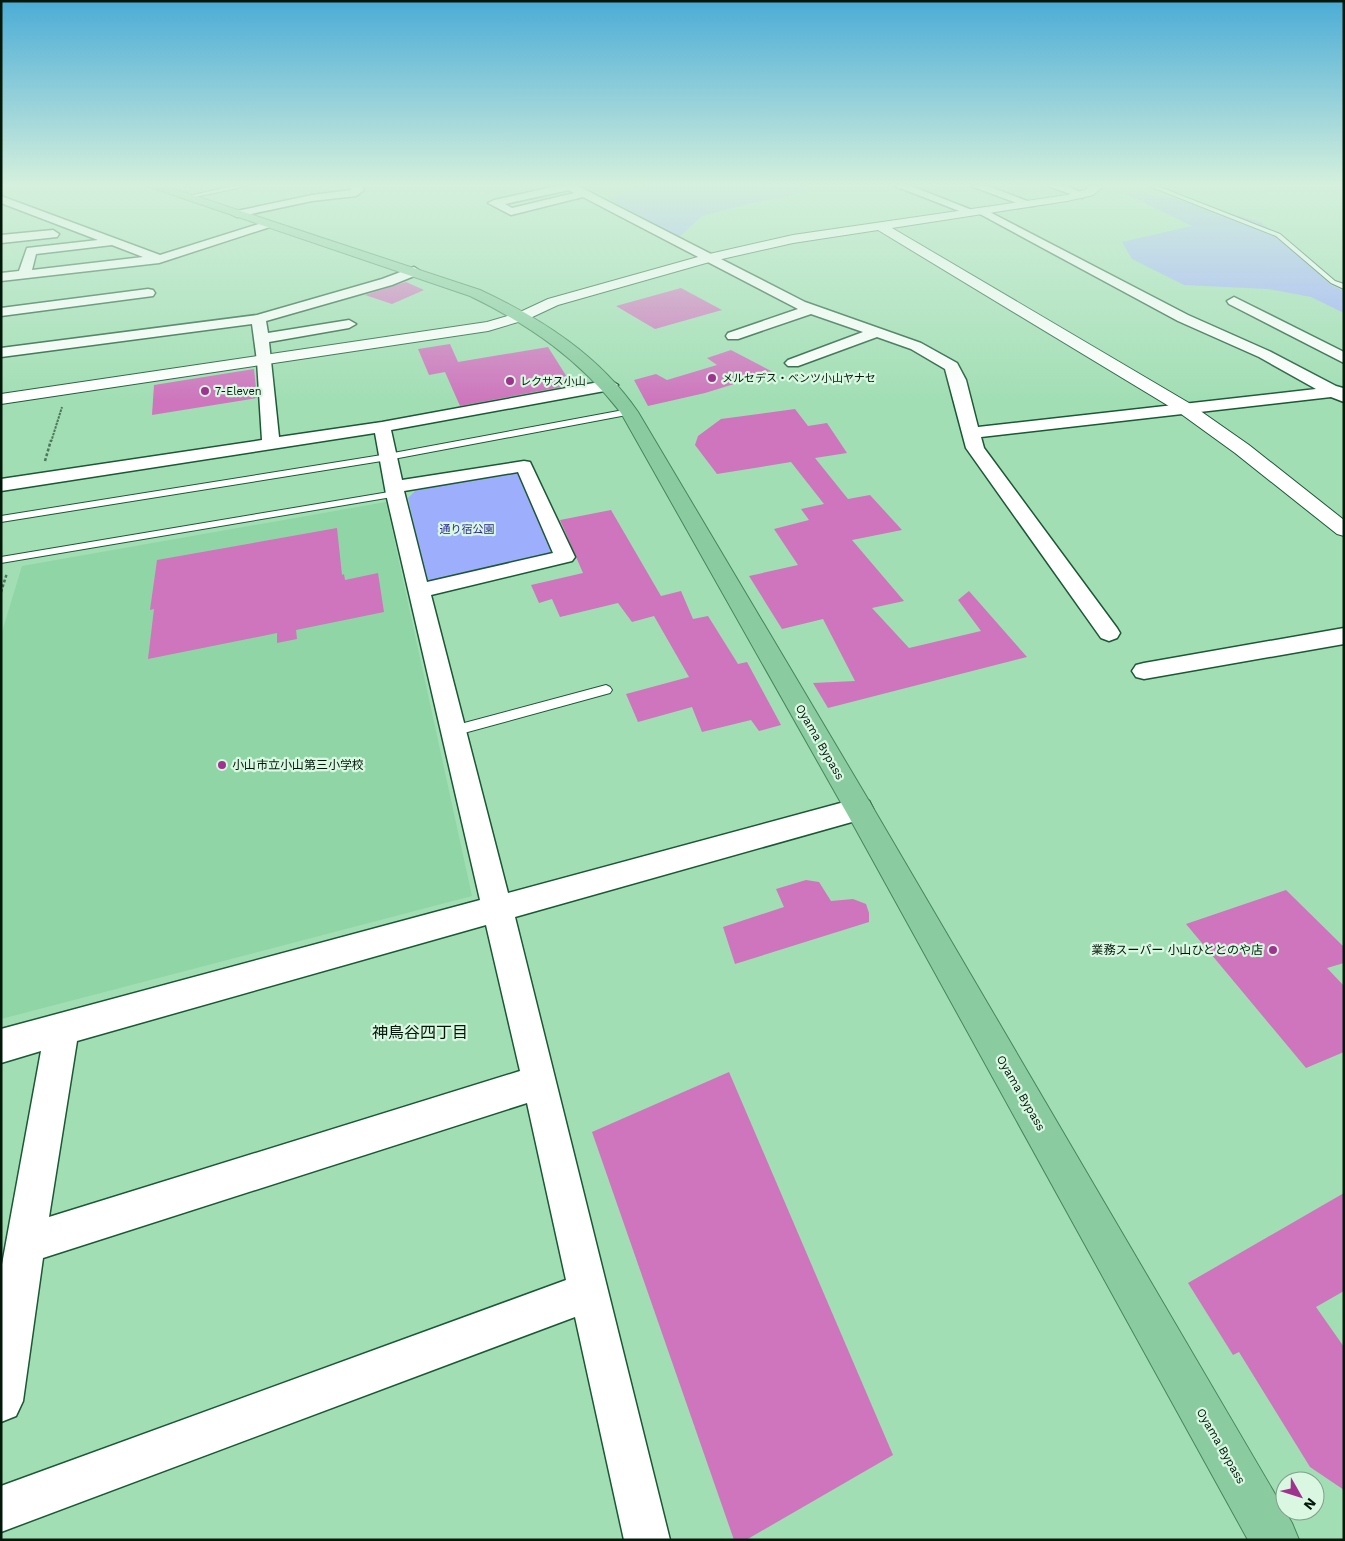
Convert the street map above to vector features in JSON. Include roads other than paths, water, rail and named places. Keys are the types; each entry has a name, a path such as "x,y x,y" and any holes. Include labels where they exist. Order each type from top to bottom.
{"highway":[{"name":"Oyama Bypass","path":"374,258 475,293 522,316 573,351 610,385 629,412 859,809 1275,1540"}],"street":[{"path":"24,275 29,258"},
{"path":"1,278 162,258"},
{"path":"1,399 488,326 522,316 553,302 710,258 811,309 916,346 952,366 975,448 1109,633"},
{"path":"933,258 1183,407 1242,449 1344,530"},
{"path":"1066,258 1183,318 1264,354 1341,393"},
{"path":"159,259 151,284 158,312 168,330"},
{"path":"1,353 258,319 387,282 414,271"},
{"path":"1,312 151,284"},
{"path":"1234,301 1344,358"},
{"path":"303,306 366,330"},
{"path":"733,336 811,309"},
{"path":"258,319 265,360 271,444"},
{"path":"261,339 349,324"},
{"path":"793,363 877,332"},
{"path":"1,485 382,427 610,385"},
{"path":"972,433 1183,407 1341,393"},
{"path":"382,427 394,490 540,1082 647,1540"},
{"path":"394,490 524,466 565,557 419,590"},
{"path":"1144,671 1344,636"},
{"path":"1,1046 496,907 859,809"},
{"path":"1,1401 25,1244 62,1029"},
{"path":"25,1244 540,1082"},
{"path":"1,1509 589,1292"}],"lane":[{"path":"1305,258 1334,282 1344,287"},
{"path":"1,519 388,457 629,412"},
{"path":"1,560 394,490"},
{"path":"454,731 606,690"}],"place":[{"name":"メルセデス・ベンツ小山ヤナセ","path":"712,378"},
{"name":"レクサス小山","path":"510,381"},
{"name":"7-Eleven","path":"205,391"},
{"name":"小山市立小山第三小学校","path":"222,765"},
{"name":"業務スーパー 小山ひととのや店","path":"1273,950"}],"district":[{"name":"神鳥谷四丁目","path":"420,1032"}],"park label":[{"name":"通り宿公園","path":"467,529"}]}
